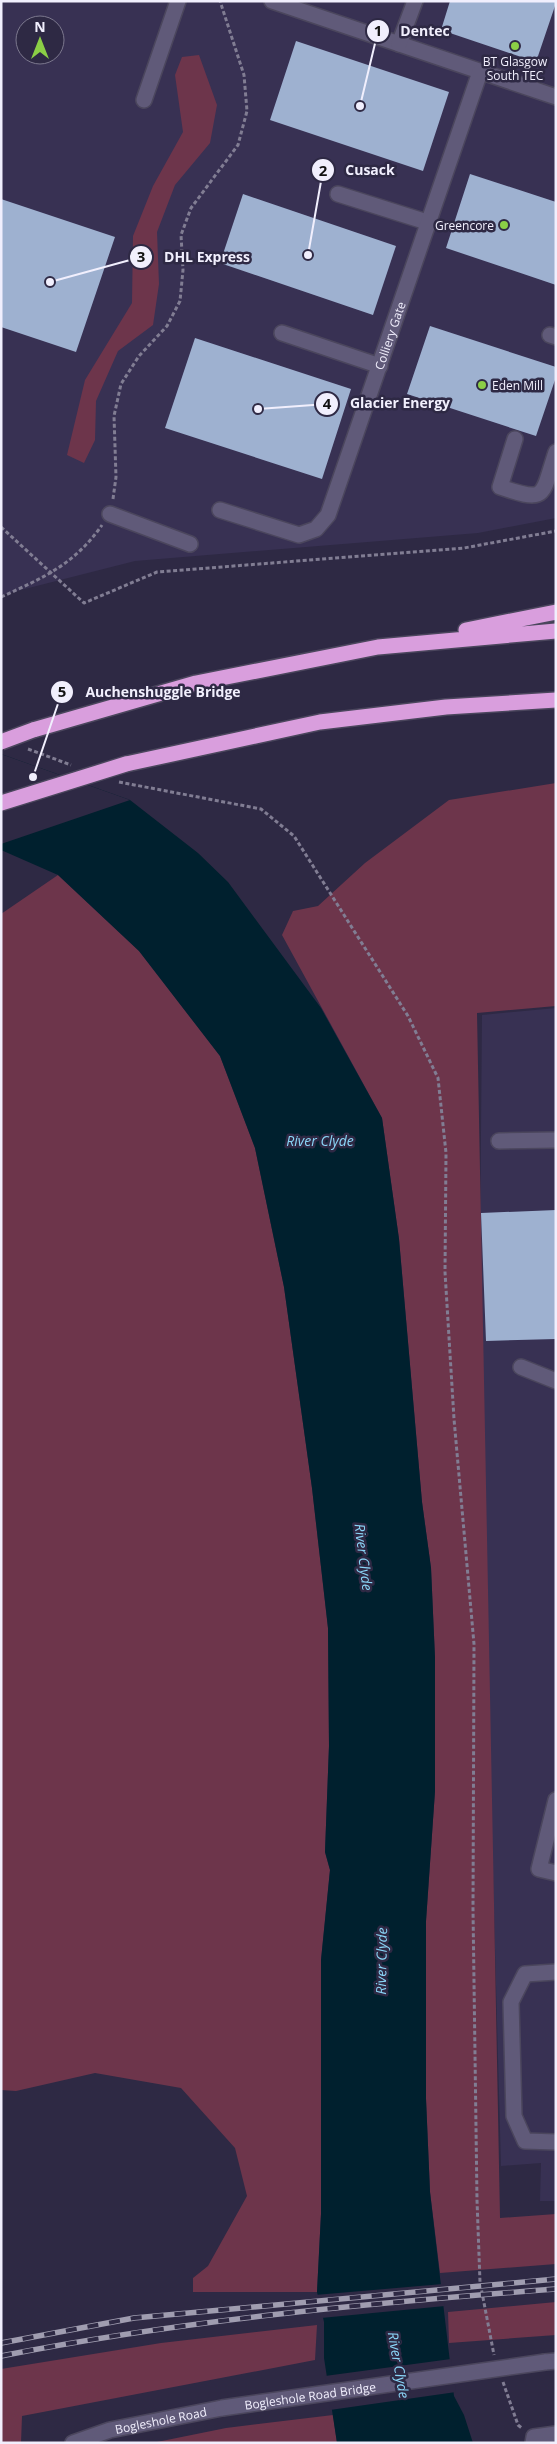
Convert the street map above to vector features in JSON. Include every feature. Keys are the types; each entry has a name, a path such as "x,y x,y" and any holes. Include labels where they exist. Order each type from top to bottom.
{"highway":[{"path":"1,742 33,730 196,683 556,612"},
{"path":"378,647 556,631"},
{"path":"1,803 126,764 320,722 446,707 534,700 556,701"}],"street":[{"path":"144,100 178,1"},
{"path":"272,1 556,97"},
{"path":"399,44 416,1"},
{"name":"Colliery Gate","path":"220,510 299,535 316,530 323,524 328,515 430,224 480,72"},
{"path":"338,194 430,224"},
{"path":"282,332 380,366"},
{"path":"515,439 500,487 514,492 529,496 539,494 543,490 556,452"},
{"path":"110,514 190,544"},
{"path":"499,1141 556,1140"},
{"path":"521,1367 556,1381"},
{"path":"556,1800 539,1869 556,1873"},
{"path":"556,1972 525,1974 511,2002 514,2116 525,2141 556,2142"},
{"name":"Bogleshole Road Bridge","path":"222,2408 551,2362"},
{"name":"Bogleshole Road","path":"73,2443 110,2430 222,2408"},
{"path":"534,2440 556,2434"}],"path":[{"path":"1,597 50,574 88,545 110,514 116,477 114,416 121,384 139,356 167,326 180,301 183,270 181,235 191,208 238,145 247,111 244,76 220,1"},
{"path":"1,527 50,574 84,603 157,572 464,548 556,531"},
{"path":"173,794 261,809 294,836 408,1016 438,1078 446,1153 444,1272 454,1419 474,1644 473,1909 480,2282 496,2364"},
{"path":"499,2373 518,2425 534,2440"}],"shaded area":[{"path":"1,1 556,1 556,518 478,533 135,561 1,595"},
{"path":"199,55 217,105 210,143 175,185 157,232 159,284 153,325 118,351 96,401 95,440 84,463 67,455 85,380 132,303 133,236 153,186 183,132 175,75 182,57"},
{"path":"556,783 556,1006 477,1013 500,2218 556,2214 556,2264 440,2273 430,2192 426,2099 426,1921 435,1791 435,1658 431,1568 422,1502 399,1239 382,1118 282,935 293,911 318,906 365,863 449,800"},
{"path":"58,875 139,951 220,1056 255,1148 284,1287 312,1488 328,1628 329,1746 325,1852 330,1870 321,1960 321,2214 317,2292 193,2292 193,2278 208,2266 247,2196 235,2148 181,2088 95,2073 16,2091 1,2090 1,914"},
{"path":"556,1008 556,2201 540,2201 541,2163 501,2166 479,1367 482,1015"},
{"path":"556,2302 556,2335 449,2343 448,2312"},
{"path":"317,2325 315,2360 22,2416 21,2443 1,2443 1,2369 161,2343"},
{"path":"333,2415 337,2443 152,2443 226,2428"}],"water":[{"name":"River Clyde","path":"1,754 130,800 198,853 228,882 321,1008 382,1118 399,1239 422,1502 431,1568 435,1658 435,1791 426,1921 426,2099 430,2192 454,2396 464,2415 473,2443 337,2443 324,2358 324,2322 317,2292 321,2214 321,1960 330,1870 325,1852 329,1746 328,1628 312,1488 284,1287 255,1148 220,1056 139,951 58,875 1,850"}],"pier":[{"path":"1,754 130,800 1,844"},
{"path":"443,2284 445,2306 321,2318 315,2295"},
{"path":"451,2359 456,2392 330,2410 325,2376"}],"building":[{"name":"BT Glasgow South TEC","path":"450,1 556,1 556,3 536,62 441,30"},
{"path":"296,41 449,92 423,171 270,120"},
{"name":"Greencore","path":"470,174 556,202 556,285 446,248"},
{"path":"243,194 396,246 373,315 220,263"},
{"path":"1,199 115,237 76,352 1,327"},
{"name":"Eden Mill","path":"430,326 556,367 556,377 536,436 407,394"},
{"path":"195,338 351,389 322,479 165,428"},
{"path":"556,1210 556,1339 486,1341 481,1213"}],"railway":[{"path":"1,2343 134,2318 556,2279"},
{"path":"1,2356 139,2332 277,2314 556,2289"}],"place":[{"name":"BT Glasgow South TEC","path":"515,46"},
{"name":"Dentec","path":"360,106"},
{"name":"Greencore","path":"504,225"},
{"name":"Cusack","path":"308,255"},
{"name":"DHL Express","path":"50,282"},
{"name":"Eden Mill","path":"482,385"},
{"name":"Glacier Energy","path":"258,409"},
{"name":"Auchenshuggle Bridge","path":"33,777"}]}
